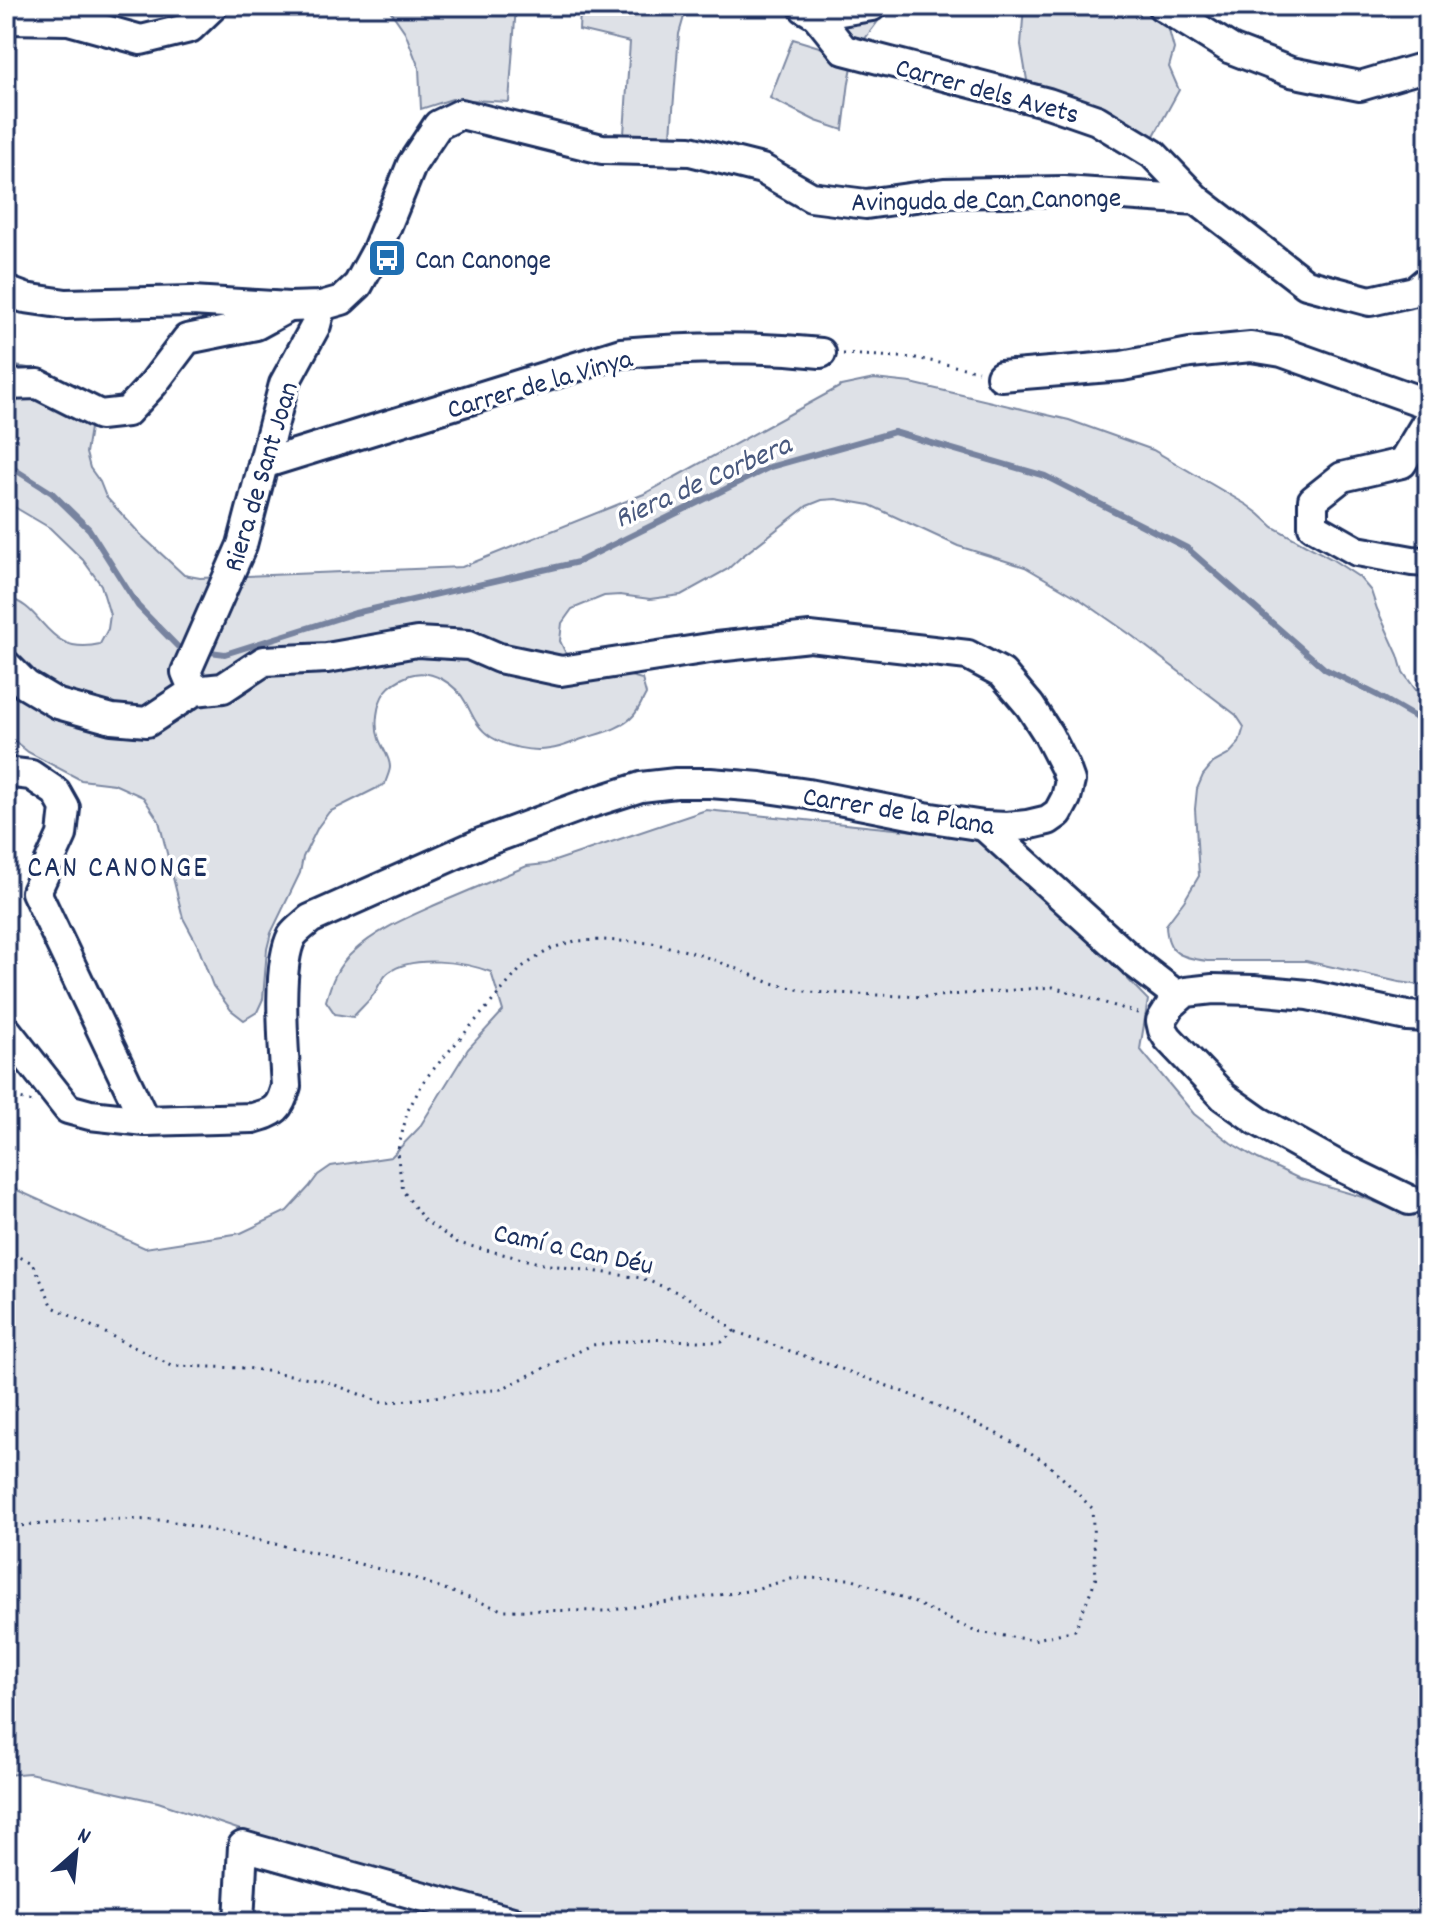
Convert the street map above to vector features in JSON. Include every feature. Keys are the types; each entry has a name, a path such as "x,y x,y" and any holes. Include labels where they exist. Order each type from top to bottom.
{"street":[{"path":"6,19 69,20 141,40 190,28 213,6"},
{"path":"808,10 872,6"},
{"path":"1162,6 1231,49 1291,72 1360,86 1428,66"},
{"name":"Carrer dels Avets","path":"808,10 844,50 1048,103 1097,120 1153,154 1197,200"},
{"name":"Avinguda de Can Canonge","path":"6,291 25,298 66,304 192,301 289,307 321,306 342,300 358,285 376,252 412,164 438,125 461,114 602,149 690,151 762,169 811,197 866,204 944,193 1064,191 1197,200"},
{"path":"1197,200 1306,284 1370,301 1415,291 1428,280"},
{"name":"Riera de Sant Joan","path":"190,681 200,642 242,545 284,384 316,325 321,306"},
{"path":"6,385 38,384 100,415 127,412 187,339 256,325 289,307"},
{"path":"1001,376 1122,366 1190,353 1251,347 1282,352 1428,404"},
{"name":"Carrer de la Vinya","path":"263,464 621,353 671,349 785,349 821,353"},
{"path":"1428,420 1402,463 1342,477 1313,500 1313,526 1357,551 1428,562"},
{"name":"Carrer de la Plana","path":"6,665 26,685 58,704 112,719 147,722 190,681 223,688 264,661 327,658 417,642 469,645 499,658 561,671 716,647 810,637 968,655 1002,673 1030,706 1048,734 1070,781 1058,813 1048,820 1027,825 984,826 808,794 710,783 676,783 641,787 481,843 310,919 293,935 286,957 283,986 286,1086 276,1109 253,1118 145,1121 90,1115 68,1109 6,1030"},
{"path":"6,772 31,775 56,792 65,808 62,835 36,892 145,1121"},
{"path":"984,826 1136,964 1179,997"},
{"path":"1409,1200 1335,1164 1258,1121 1224,1097 1168,1038 1161,1021 1179,997 1195,990 1254,990 1308,995 1407,1016 1428,1017"},
{"path":"239,1922 243,1846 513,1922"}],"path":[{"path":"821,353 916,358 1001,376"},
{"name":"Camí a Can Déu","path":"6,1527 105,1519 165,1520 401,1575 502,1610 604,1611 748,1591 795,1578 853,1579 911,1601 976,1632 1033,1640 1075,1630 1096,1578 1092,1508 1042,1460 970,1421 915,1397 734,1331 682,1294 641,1278 543,1264 458,1243 424,1220 403,1191 397,1153 408,1110 425,1079 522,967 552,948 575,941 652,943 695,953 768,982 809,992 925,997 1053,987 1161,1021"},
{"path":"6,1251 33,1263 53,1307 172,1366 247,1368 322,1380 383,1403 501,1389 592,1345 645,1339 722,1342 734,1331"}],"shaded area":[{"path":"387,6 516,6 509,102 452,99 421,109 419,68 405,32"},
{"path":"561,6 687,6 679,34 671,135 624,134 630,42 579,30 580,11"},
{"path":"880,6 879,20 855,52 843,130 816,121 770,98 793,39 829,50 837,21"},
{"path":"1024,6 1138,6 1167,23 1174,49 1169,67 1179,90 1150,143 1028,86 1021,45"},
{"path":"6,367 50,376 67,391 91,422 86,453 90,468 106,497 184,575 200,578 462,567 644,494 841,386 874,379 911,383 1069,420 1153,450 1247,505 1273,527 1330,558 1359,577 1371,591 1403,672 1428,707 1428,986 1306,961 1207,961 1189,958 1172,948 1166,925 1199,876 1195,809 1197,789 1213,763 1228,755 1239,743 1244,727 1236,715 1131,635 1078,598 1025,567 958,546 870,505 836,499 807,506 728,569 681,595 650,599 604,596 572,609 562,623 560,641 567,656 579,668 594,676 611,678 627,675 642,679 646,694 637,710 624,724 611,730 554,748 519,748 504,744 486,733 476,722 462,696 442,679 418,673 390,686 380,702 377,721 377,734 390,763 385,784 329,812 318,827 271,933 263,999 257,1012 244,1020 231,1010 213,986 183,918 159,821 143,797 114,784 81,780 28,752 6,734 6,598 19,602 56,637 81,646 100,644 108,629 110,615 101,585 83,560 50,528 6,502"},
{"path":"706,810 984,838 1148,1000 1140,1049 1194,1114 1231,1143 1300,1179 1402,1212 1417,1215 1428,1206 1428,1922 444,1922 427,1910 314,1855 158,1802 29,1773 6,1775 6,1185 145,1248 241,1233 287,1211 318,1175 331,1166 391,1157 419,1128 468,1049 503,1011 491,972 467,965 424,962 411,963 388,973 372,997 353,1017 335,1014 326,1001 342,963 362,944 395,924 527,866 546,864"},
{"path":"1428,1121 1428,1192 1418,1145 1422,1128"}],"waterway":[{"name":"Riera de Corbera","path":"203,651 225,654 355,613 578,562 770,467 894,432 1045,476 1187,548 1325,669 1377,695 1428,728"},
{"name":"Riera de Corbera","path":"6,464 52,493 89,529 138,606 178,647 188,648"}],"place":[{"name":"Can Canonge","path":"387,258"}],"district":[{"name":"CAN CANONGE","path":"118,866"}]}
